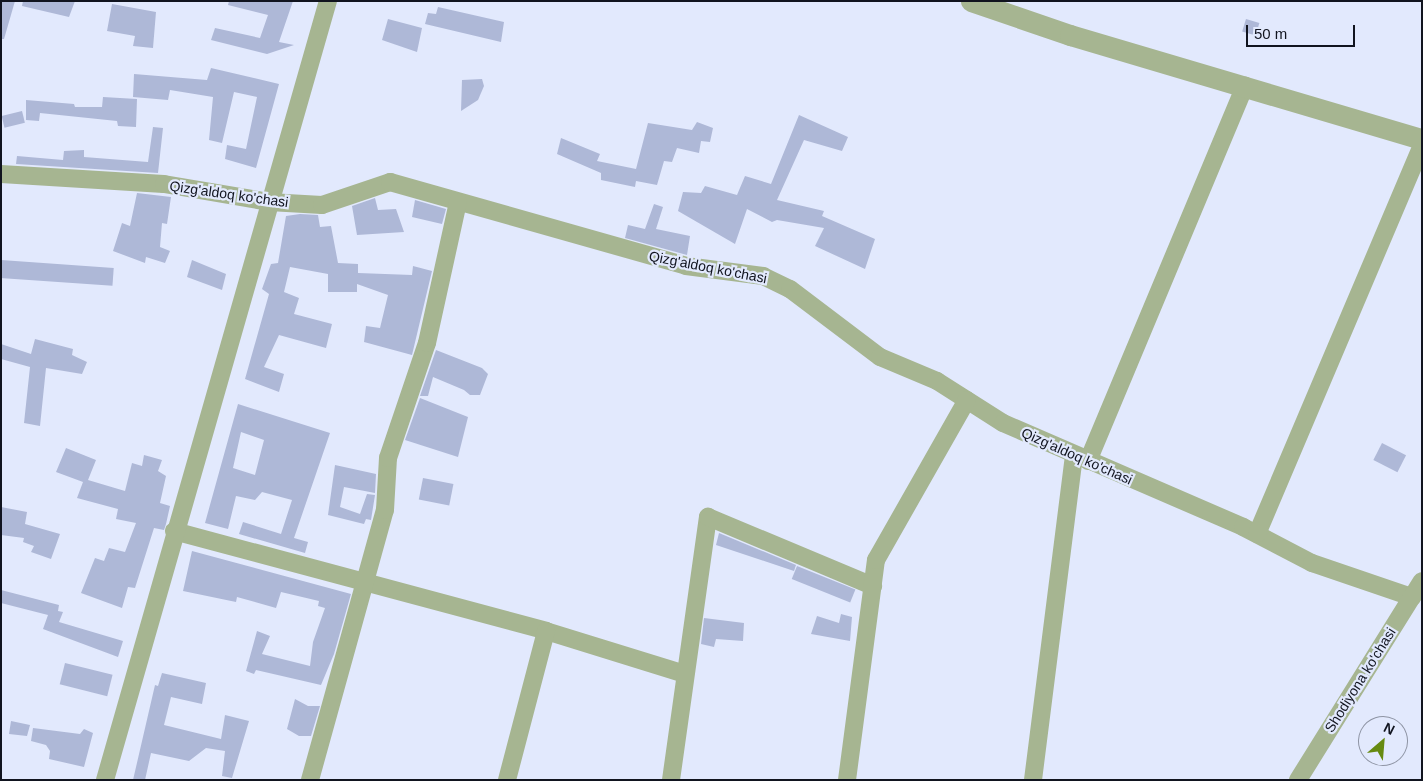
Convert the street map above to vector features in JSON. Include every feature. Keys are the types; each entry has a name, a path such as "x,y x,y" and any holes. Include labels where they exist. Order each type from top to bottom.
{"street":[{"path":"105,780 174,531 328,1"},
{"path":"971,1 1070,35 1422,139"},
{"path":"1033,780 1081,458 1245,86"},
{"path":"1257,534 1422,145"},
{"name":"Qizg'aldoq ko'chasi","path":"1,174 164,184 269,202 322,205 390,182 686,266 763,276 790,289 880,357 937,381 1003,423 1257,534 1312,563 1412,597"},
{"path":"310,780 385,510 388,458 427,343 458,202"},
{"path":"847,780 876,560 967,400"},
{"path":"671,780 708,517 873,586"},
{"path":"174,531 546,632 686,674"},
{"name":"Shodiyona ko'chasi","path":"1298,780 1422,581"},
{"path":"507,780 546,632"}],"building":[{"path":"1,1 15,1 4,39 1,39"},
{"path":"23,1 75,1 69,17 22,6"},
{"path":"229,1 293,1 279,42 294,45 267,54 211,40 215,28 260,38 268,15 228,5"},
{"path":"112,4 156,12 153,48 133,46 135,36 107,31"},
{"path":"438,7 504,22 501,42 425,24 428,13 436,14"},
{"path":"388,19 422,28 417,52 382,40"},
{"path":"1246,19 1259,23 1256,36 1242,31"},
{"path":"211,68 279,84 256,168 225,159 227,145 246,149 257,97 234,92 222,143 209,140 213,97 170,90 168,100 133,97 134,74 207,80"},
{"path":"482,79 484,86 478,100 461,111 462,80"},
{"path":"103,97 137,99 136,127 118,126 117,121 40,113 39,121 26,120 26,100 74,104 75,107 102,107"},
{"path":"22,111 25,123 5,128 2,116"},
{"path":"799,115 848,137 842,151 804,140 777,200 824,211 822,216 875,239 865,269 815,246 824,228 777,220 772,222 747,209 735,244 678,211 683,192 701,193 705,186 737,195 745,176 771,184"},
{"path":"697,122 713,128 710,142 701,141 699,153 677,148 672,162 664,161 657,185 636,181 635,187 601,180 601,173 557,154 561,138 600,154 597,161 636,169 648,123 692,130"},
{"path":"153,127 163,128 158,173 16,164 17,156 63,160 64,151 84,150 84,157 148,162"},
{"path":"137,193 171,197 167,224 162,223 160,247 170,251 165,263 146,257 145,263 113,251 122,223 130,226"},
{"path":"375,198 378,210 396,209 404,232 357,235 352,206"},
{"path":"415,200 446,209 442,224 412,217"},
{"path":"654,204 663,207 656,229 690,236 687,255 625,238 628,225 645,229"},
{"path":"300,214 318,215 320,227 331,226 338,263 358,264 358,273 412,275 413,266 432,271 412,355 364,342 366,326 380,328 388,295 357,284 357,292 328,292 328,274 290,267 284,292 299,298 294,314 332,324 326,348 279,335 264,367 284,374 279,392 245,379 269,294 262,289 271,264 278,263 286,216"},
{"path":"1,260 114,268 112,286 1,278"},
{"path":"192,260 226,274 222,290 187,277"},
{"path":"35,339 73,349 72,355 87,362 82,374 46,368 40,426 24,423 30,367 1,359 1,344 31,354"},
{"path":"436,350 482,368 488,374 480,395 470,395 464,390 433,377 428,396 420,396"},
{"path":"420,398 468,417 458,457 405,440"},
{"path":"238,404 330,433 294,538 308,542 305,553 239,534 243,522 281,534 292,500 262,492 255,500 236,496 228,529 205,523","holes":["241,432 264,440 255,475 233,468"]},
{"path":"1382,443 1406,455 1397,472 1373,460"},
{"path":"66,448 96,460 88,480 125,491 132,463 142,466 144,455 162,460 158,471 166,476 160,503 170,506 166,524 164,530 154,528 135,588 128,587 122,608 81,593 95,558 104,561 109,548 125,552 136,523 116,519 118,509 77,498 83,482 56,472"},
{"path":"335,465 376,474 375,493 344,487 340,507 360,514 367,494 375,495 371,520 366,519 364,524 328,515"},
{"path":"423,478 453,484 449,506 419,500"},
{"path":"1,507 27,512 25,524 60,534 51,559 31,552 34,546 23,542 24,538 1,535"},
{"path":"719,533 796,565 794,571 716,545"},
{"path":"192,551 351,594 334,654 321,685 256,670 254,674 246,671 257,631 270,636 262,654 310,666 313,642 325,608 318,606 319,601 281,592 276,608 237,597 236,602 183,591"},
{"path":"797,566 855,590 850,603 792,579"},
{"path":"1,590 59,605 58,611 63,612 59,622 123,641 118,657 43,629 48,615 1,603"},
{"path":"841,614 852,617 850,641 811,634 817,616 839,623"},
{"path":"704,618 744,623 743,641 716,639 714,647 701,644"},
{"path":"65,663 113,675 107,696 60,684"},
{"path":"162,673 206,683 202,704 171,697 164,725 221,739 225,715 249,721 232,778 222,776 225,751 206,748 189,761 151,753 145,780 133,780 155,685 158,686"},
{"path":"295,699 308,706 320,706 311,736 299,736 287,729"},
{"path":"11,721 30,725 27,736 9,734"},
{"path":"33,728 80,734 84,729 93,733 84,767 49,759 50,751 46,745 31,741"}]}
